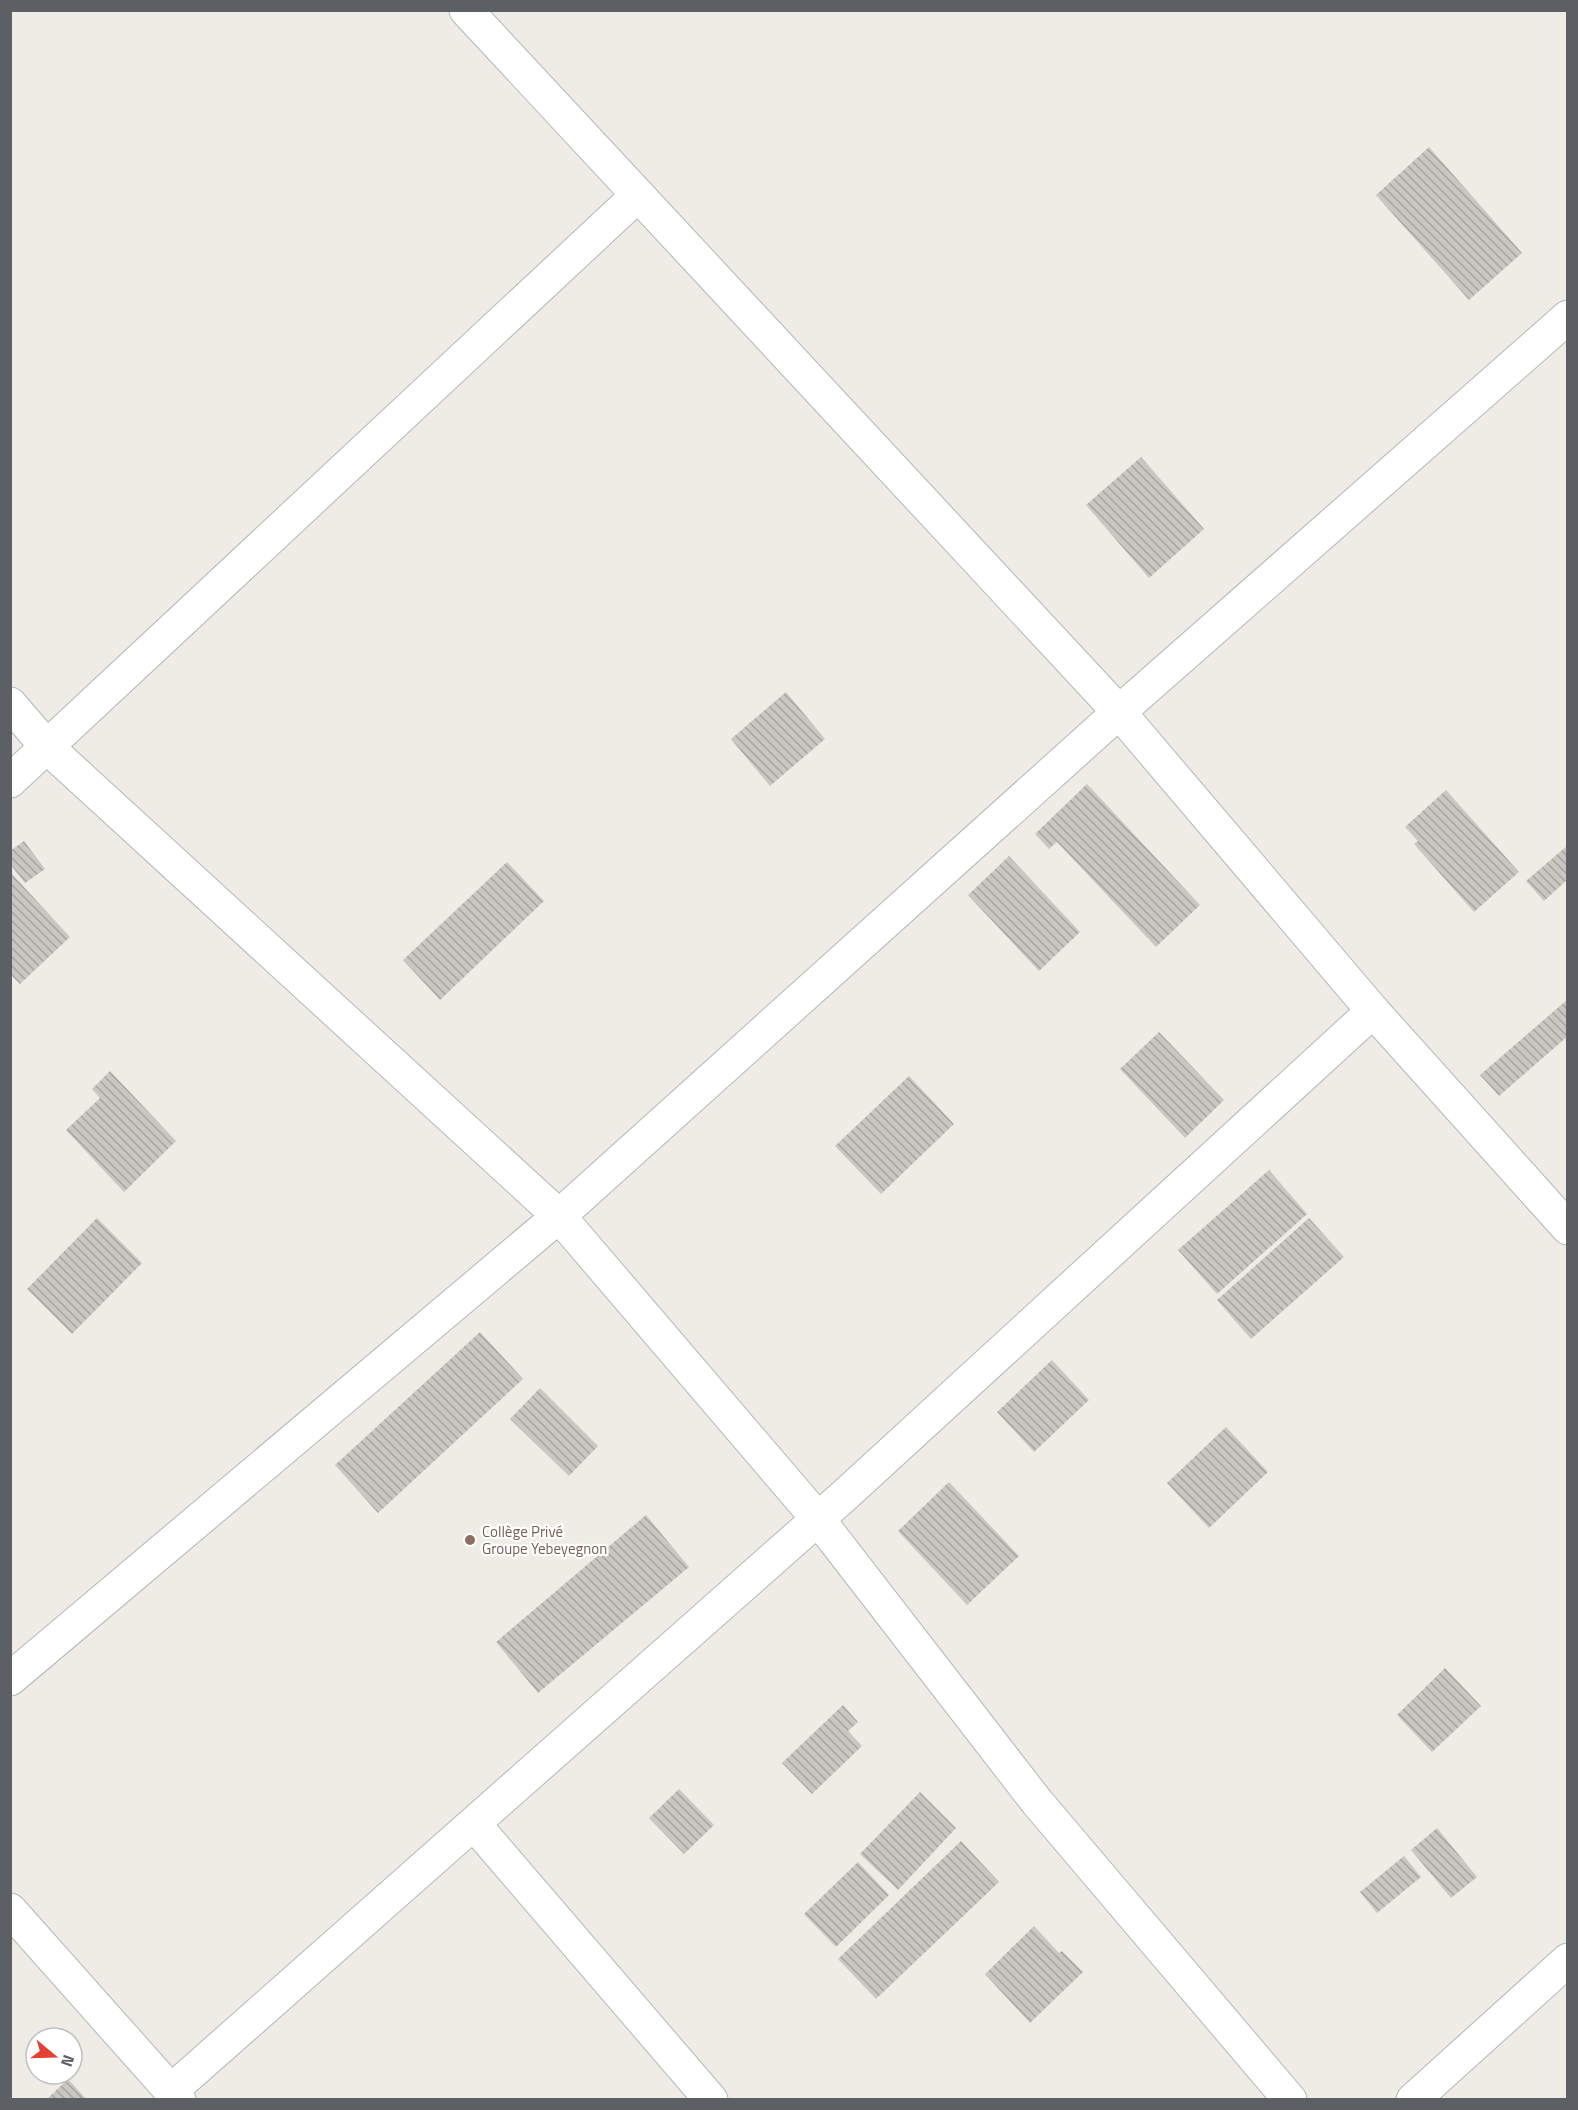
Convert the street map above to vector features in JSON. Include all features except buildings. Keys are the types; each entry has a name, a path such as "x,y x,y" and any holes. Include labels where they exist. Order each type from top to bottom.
{"street":[{"path":"466,10 1119,712 1373,1011 1568,1228"},
{"path":"10,782 638,195"},
{"path":"10,1679 560,1216 1119,712 1568,317"},
{"path":"10,705 47,747 560,1216 818,1519 1037,1802 1290,2100"},
{"path":"10,1910 175,2095 474,1824 818,1519 1373,1011"},
{"path":"474,1824 711,2100"},
{"path":"1413,2100 1568,1960"}],"place":[{"name":"Collège Privé Groupe Yebeyegnon","path":"470,1540"}]}
